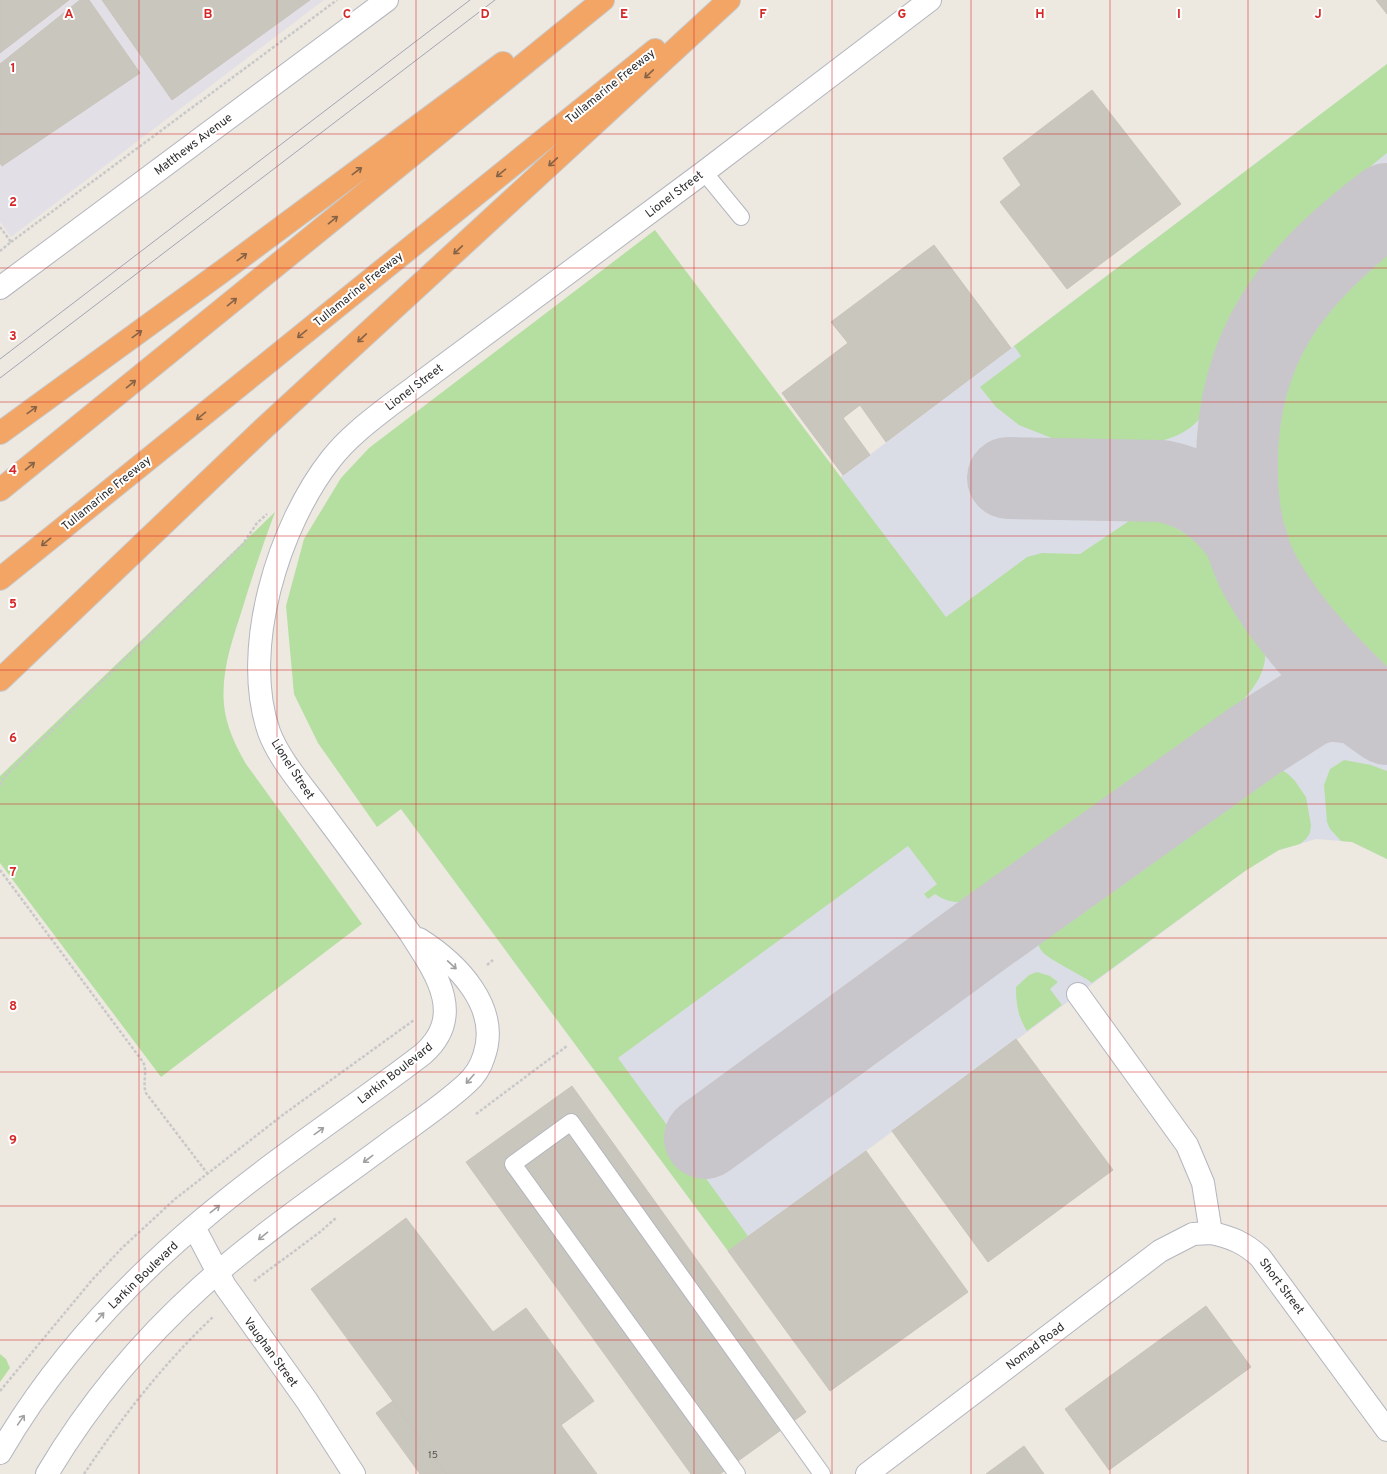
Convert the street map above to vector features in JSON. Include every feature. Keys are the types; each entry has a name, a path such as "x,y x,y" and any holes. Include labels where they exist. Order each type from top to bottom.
{"highway":[{"path":"0,433 220,273 588,0"},
{"path":"0,490 603,0"},
{"name":"Tullamarine Freeway","path":"0,579 717,0"},
{"path":"0,680 263,429 729,0"}],"street":[{"name":"Matthews Avenue","path":"2,283 387,0"},
{"name":"Lionel Street","path":"410,933 290,769 270,732 262,697 260,643 266,606 283,544 306,495 332,458 348,439 393,403 704,172 930,0"},
{"name":"Larkin Boulevard","path":"0,1453 40,1392 84,1335 115,1300 155,1261 194,1227 266,1170 423,1054 435,1042 444,1024 446,1007 444,998 434,972 410,933"},
{"path":"47,1474 78,1426 119,1373 159,1328 217,1273 274,1228 456,1092 479,1068 486,1047 488,1026 481,1003 455,968 432,947 410,933"},
{"path":"1078,994 1187,1145 1203,1183 1211,1233"},
{"name":"Vaughan Street","path":"194,1227 217,1273 233,1298 303,1395 354,1474"},
{"name":"Short Street","path":"1211,1233 1239,1241 1260,1257 1387,1430"},
{"name":"Nomad Road","path":"867,1474 1160,1251 1193,1234 1211,1233"}],"lane":[{"path":"704,172 741,217"},
{"path":"737,1474 513,1164 571,1122 822,1474"}],"path":[{"path":"0,251 337,0"},
{"path":"0,227 11,242"},
{"path":"0,785 5,776 243,544 257,524 269,512"},
{"path":"0,870 143,1062 145,1071 144,1086 146,1094 207,1174"},
{"path":"472,1117 567,1046"},
{"path":"84,1474 118,1424 166,1365 233,1298 277,1262 320,1232 339,1214"}],"shaded area":[{"path":"0,0 324,0 11,237 0,222"},
{"path":"1387,64 1387,859 1352,842 1341,841 1316,839 1279,850 1245,871 728,1251 401,809"}],"green space":[{"path":"1387,64 1387,153 1344,189 1300,230 1260,275 1244,298 1231,321 1218,359 1208,403 1201,417 1191,427 1178,435 1164,440 1073,443 1054,439 1019,425 996,407 980,387 1021,356 1014,346"},
{"path":"655,230 946,617 1027,557 1042,553 1080,554 1141,513 1155,518 1189,536 1206,549 1219,562 1231,577 1252,612 1264,646 1265,660 1258,681 1235,709 976,897 970,900 955,902 935,894 928,899 924,894 937,884 908,846 618,1058 748,1236 728,1251 401,809 377,827 318,743 294,694 286,606 304,539 341,478 369,448"},
{"path":"1387,243 1387,667 1349,630 1314,590 1294,554 1280,521 1272,479 1275,419 1285,369 1303,330 1335,291"},
{"path":"275,512 228,656 224,680 225,713 232,736 246,764 362,924 161,1077 0,863 0,776"},
{"path":"1344,760 1371,765 1387,771 1387,859 1352,842 1341,841 1330,829 1327,822 1324,785 1330,769"},
{"path":"1279,768 1295,781 1306,797 1311,825 1310,833 1300,844 1279,850 1245,871 1092,983 1056,962 1044,954 1040,949 1039,938 1251,785 1274,769"},
{"path":"1037,972 1050,976 1058,982 1050,989 1062,1005 1027,1031 1021,1021 1018,1010 1016,987 1029,975"},
{"path":"0,1354 6,1359 10,1368 0,1382"}],"building":[{"path":"0,0 69,0 0,53"},
{"path":"80,0 89,0 140,73 2,166 0,163 0,64"},
{"path":"102,0 310,0 172,100"},
{"path":"1376,0 1387,0 1387,14"},
{"path":"1092,90 1181,204 1067,289 1000,202 1021,185 1003,158"},
{"path":"934,245 1011,348 886,442 860,405 843,418 870,455 843,475 782,393 848,343 831,322"},
{"path":"1016,1039 1113,1170 988,1262 892,1131"},
{"path":"572,1086 806,1412 720,1474 691,1474 466,1162"},
{"path":"866,1151 968,1292 830,1391 728,1251"},
{"path":"406,1218 493,1332 526,1308 594,1401 561,1425 597,1474 446,1474 311,1289"},
{"path":"1206,1306 1251,1367 1109,1470 1065,1409"},
{"path":"393,1401 446,1474 420,1474 376,1413"},
{"path":"1024,1446 1044,1474 986,1474"}],"taxiway":[{"path":"1387,204 1353,231 1324,258 1298,287 1276,317 1259,350 1246,386 1239,426 1237,470 1238,498 1242,526 1250,553 1262,579 1275,600 1303,638 1319,656 1387,723"},
{"path":"1008,478 1162,481 1176,484 1200,495 1221,510 1247,541"},
{"path":"705,1138 988,931 1254,741 1309,706 1327,700 1353,703 1363,707 1387,724"}],"tram line":[{"path":"0,359 470,0"},
{"path":"0,378 495,0"}]}
